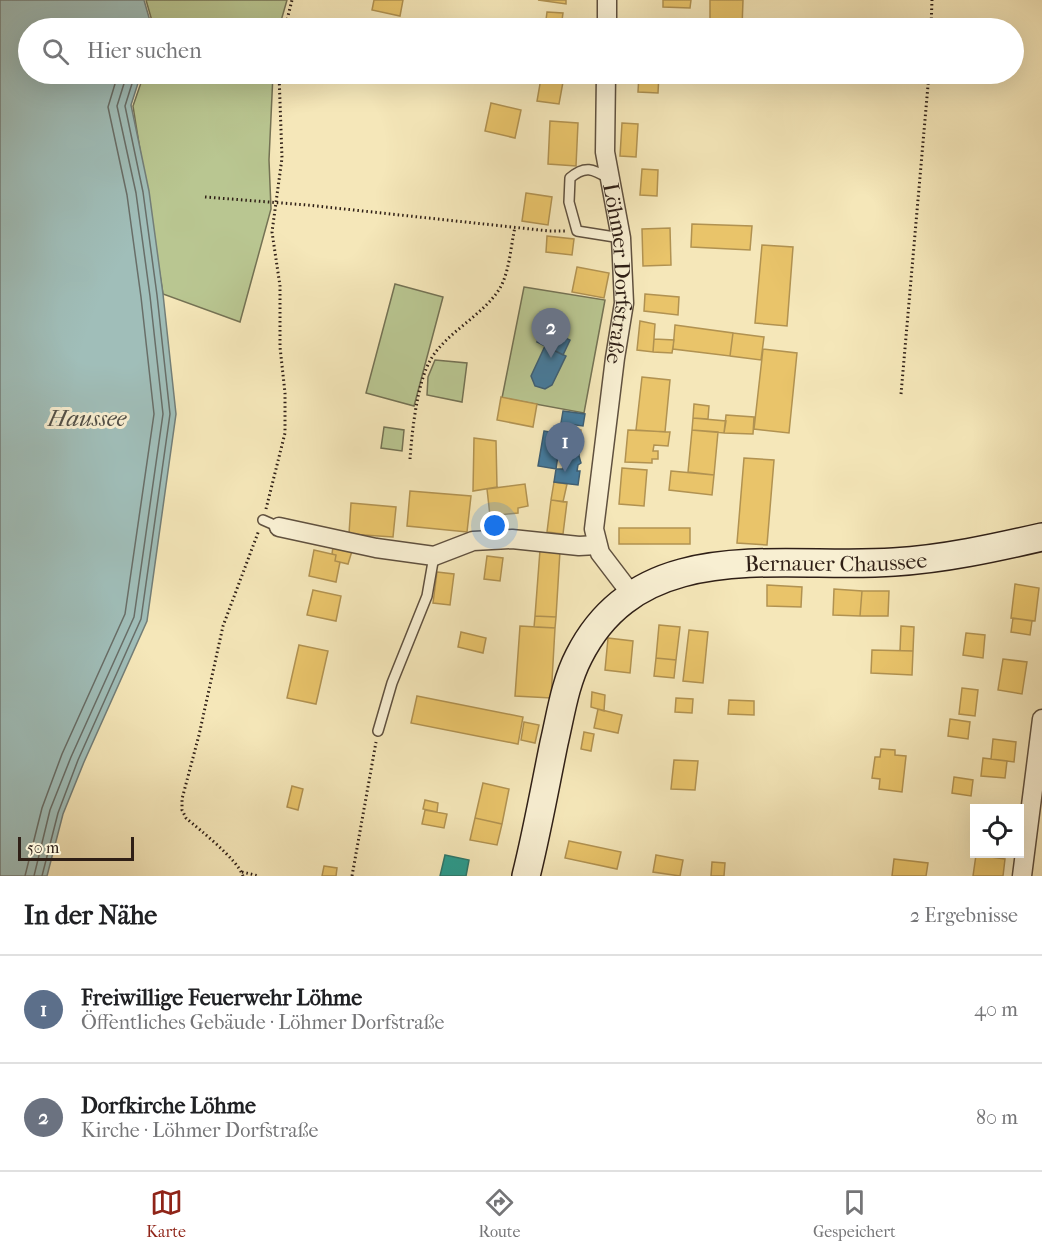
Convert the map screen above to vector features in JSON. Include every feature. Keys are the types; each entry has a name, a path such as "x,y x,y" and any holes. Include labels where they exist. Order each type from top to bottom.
{"main road":[{"name":"Bernauer Chaussee","path":"633,595 665,578 712,565 766,562 894,562 964,553 1042,537"},
{"path":"526,876 563,701 573,669 584,647 600,625 633,595"}],"street":[{"path":"607,0 607,18"},
{"name":"Löhmer Dorfstraße","path":"606,84 605,152 621,238 624,303 594,530 597,545 610,567 633,595"},
{"path":"271,524 375,548 434,556 473,541 512,539 579,546 597,545"},
{"path":"1022,876 1042,719"}],"lane":[{"path":"610,179 594,170 579,170 570,178 569,202 577,231 621,238"},
{"path":"378,731 392,683 423,607 434,556"}],"path":[{"path":"288,18 292,0"},
{"path":"931,18 932,0"},
{"path":"259,876 243,874 231,859 186,818 182,810 182,799 223,626 271,524 285,433 285,393 280,348 280,286 272,232 282,158 279,84"},
{"path":"901,394 927,84"},
{"path":"205,197 308,205 549,231 577,231"},
{"path":"410,459 422,383 429,363 445,341 472,319 503,282 515,227"},
{"path":"352,876 378,731"}],"green space":[{"path":"146,0 287,0 282,18 151,18"},
{"path":"141,84 273,84 269,160 271,209 240,322 163,294 133,106"},
{"path":"395,284 443,297 414,406 366,393"},
{"path":"524,287 605,300 584,413 502,398"},
{"path":"435,360 467,363 462,402 427,395 428,377"},
{"path":"384,427 404,430 402,451 381,448"}],"water":[{"name":"Haussee","path":"0,0 144,0 149,18 18,18 18,84 138,84 131,105 149,191 176,414 147,621 63,814 47,876 0,876"}],"building: Wohnen":[{"path":"374,0 403,0 400,16 372,10"},
{"path":"538,0 566,0 566,4"},
{"path":"663,0 691,0 690,8 663,7"},
{"path":"710,0 743,0 742,18 710,18"},
{"path":"547,12 563,13 562,18 546,18"},
{"path":"540,84 563,84 559,104 537,101"},
{"path":"638,84 658,84 658,93 638,92"},
{"path":"491,103 521,110 515,138 485,131"},
{"path":"550,121 578,123 576,166 548,164"},
{"path":"622,123 638,124 636,157 620,156"},
{"path":"642,169 658,170 657,196 640,195"},
{"path":"526,193 552,197 548,225 522,221"},
{"path":"692,224 752,226 750,250 691,247"},
{"path":"670,228 671,265 643,266 642,229"},
{"path":"547,236 574,239 572,255 546,252"},
{"path":"762,245 793,247 787,326 755,323"},
{"path":"577,267 609,273 604,298 572,292"},
{"path":"645,294 679,297 678,315 644,311"},
{"path":"640,321 655,324 653,352 637,350"},
{"path":"675,325 733,333 730,356 673,349"},
{"path":"733,333 764,337 761,360 730,356"},
{"path":"654,339 674,340 672,353 653,352"},
{"path":"763,349 797,353 789,433 754,429"},
{"path":"642,377 670,380 665,432 636,430"},
{"path":"501,397 537,404 533,427 497,420"},
{"path":"694,404 709,406 708,419 693,418"},
{"path":"726,415 754,417 753,434 724,433"},
{"path":"693,418 726,421 724,433 692,430"},
{"path":"574,428 581,430 580,437 572,436"},
{"path":"628,430 670,432 668,446 654,445 653,451 658,451 658,459 652,459 652,463 625,462"},
{"path":"692,430 718,432 714,475 688,472"},
{"path":"474,438 496,441 497,487 473,491"},
{"path":"744,458 774,460 767,545 737,543"},
{"path":"622,468 647,470 644,506 619,504"},
{"path":"671,471 714,475 712,495 669,490"},
{"path":"554,482 567,484 563,502 551,500"},
{"path":"525,484 528,506 518,508 518,513 490,516 487,489"},
{"path":"410,491 471,496 467,532 407,526"},
{"path":"551,500 567,502 563,534 547,532"},
{"path":"351,503 396,507 393,537 349,534"},
{"path":"619,528 690,528 690,544 619,544"},
{"path":"333,547 352,551 348,564 335,561 336,555 332,554"},
{"path":"314,550 336,555 335,561 340,562 336,582 309,576"},
{"path":"540,550 560,551 556,617 535,616"},
{"path":"487,556 503,558 500,581 484,579"},
{"path":"437,572 454,574 450,605 433,603"},
{"path":"1015,584 1039,588 1035,621 1011,618"},
{"path":"767,585 802,587 801,607 767,606"},
{"path":"834,589 862,591 860,616 833,615"},
{"path":"313,590 341,596 336,621 307,615"},
{"path":"862,591 889,591 888,616 860,616"},
{"path":"535,616 556,617 555,628 534,627"},
{"path":"1013,618 1032,621 1030,635 1011,632"},
{"path":"659,625 680,627 676,660 656,658"},
{"path":"520,626 555,628 551,698 515,696"},
{"path":"901,626 914,627 913,651 900,651"},
{"path":"689,630 708,632 703,683 683,681"},
{"path":"461,632 486,638 483,653 458,647"},
{"path":"966,633 985,635 983,658 963,655"},
{"path":"608,638 633,641 630,673 605,670"},
{"path":"299,645 328,651 316,704 287,698"},
{"path":"872,650 913,651 912,675 871,673"},
{"path":"656,658 676,660 674,678 654,676"},
{"path":"1003,659 1027,662 1022,694 998,690"},
{"path":"962,688 978,690 975,716 959,714"},
{"path":"592,692 605,695 604,711 591,707"},
{"path":"417,696 523,717 518,744 411,723"},
{"path":"676,698 693,699 692,713 675,712"},
{"path":"729,700 754,701 754,715 728,714"},
{"path":"598,709 622,715 618,733 594,728"},
{"path":"950,719 970,722 968,739 948,736"},
{"path":"524,722 539,725 535,743 521,740"},
{"path":"584,732 594,734 591,751 581,749"},
{"path":"993,739 1016,742 1014,762 991,759"},
{"path":"881,749 895,750 895,755 906,756 902,792 879,789 880,779 872,778 875,757 880,757"},
{"path":"983,758 1007,761 1005,778 981,776"},
{"path":"674,760 698,761 695,790 671,789"},
{"path":"954,777 973,780 971,796 952,793"},
{"path":"483,783 509,789 502,824 475,818"},
{"path":"292,786 303,789 298,810 287,807"},
{"path":"425,800 438,803 437,812 423,809"},
{"path":"425,810 447,814 444,828 422,824"},
{"path":"475,818 502,824 497,845 470,840"},
{"path":"569,841 621,852 617,869 565,858"},
{"path":"656,855 683,860 680,876 653,872"},
{"path":"976,858 1005,859 1003,876 973,876"},
{"path":"894,859 928,863 926,876 892,876"},
{"path":"712,862 725,863 724,876 711,876"},
{"path":"324,866 337,868 336,876 322,876"}],"building: Schulen":[{"path":"445,855 469,860 466,876 440,876"}],"building: Öffentlich":[{"path":"544,328 570,340 563,355 537,342"},
{"path":"545,346 566,356 552,385 545,389 535,386 531,376"},
{"path":"563,411 585,414 583,426 561,423"},
{"path":"544,431 561,434 556,469 538,466"},
{"path":"567,438 580,439 581,463 577,471 580,471 578,485 554,482 556,469 563,469"}],"place":[{"name":"Dorfkirche Löhme","path":"551,358"},
{"name":"Freiwillige Feuerwehr Löhme","path":"565,472"}]}
